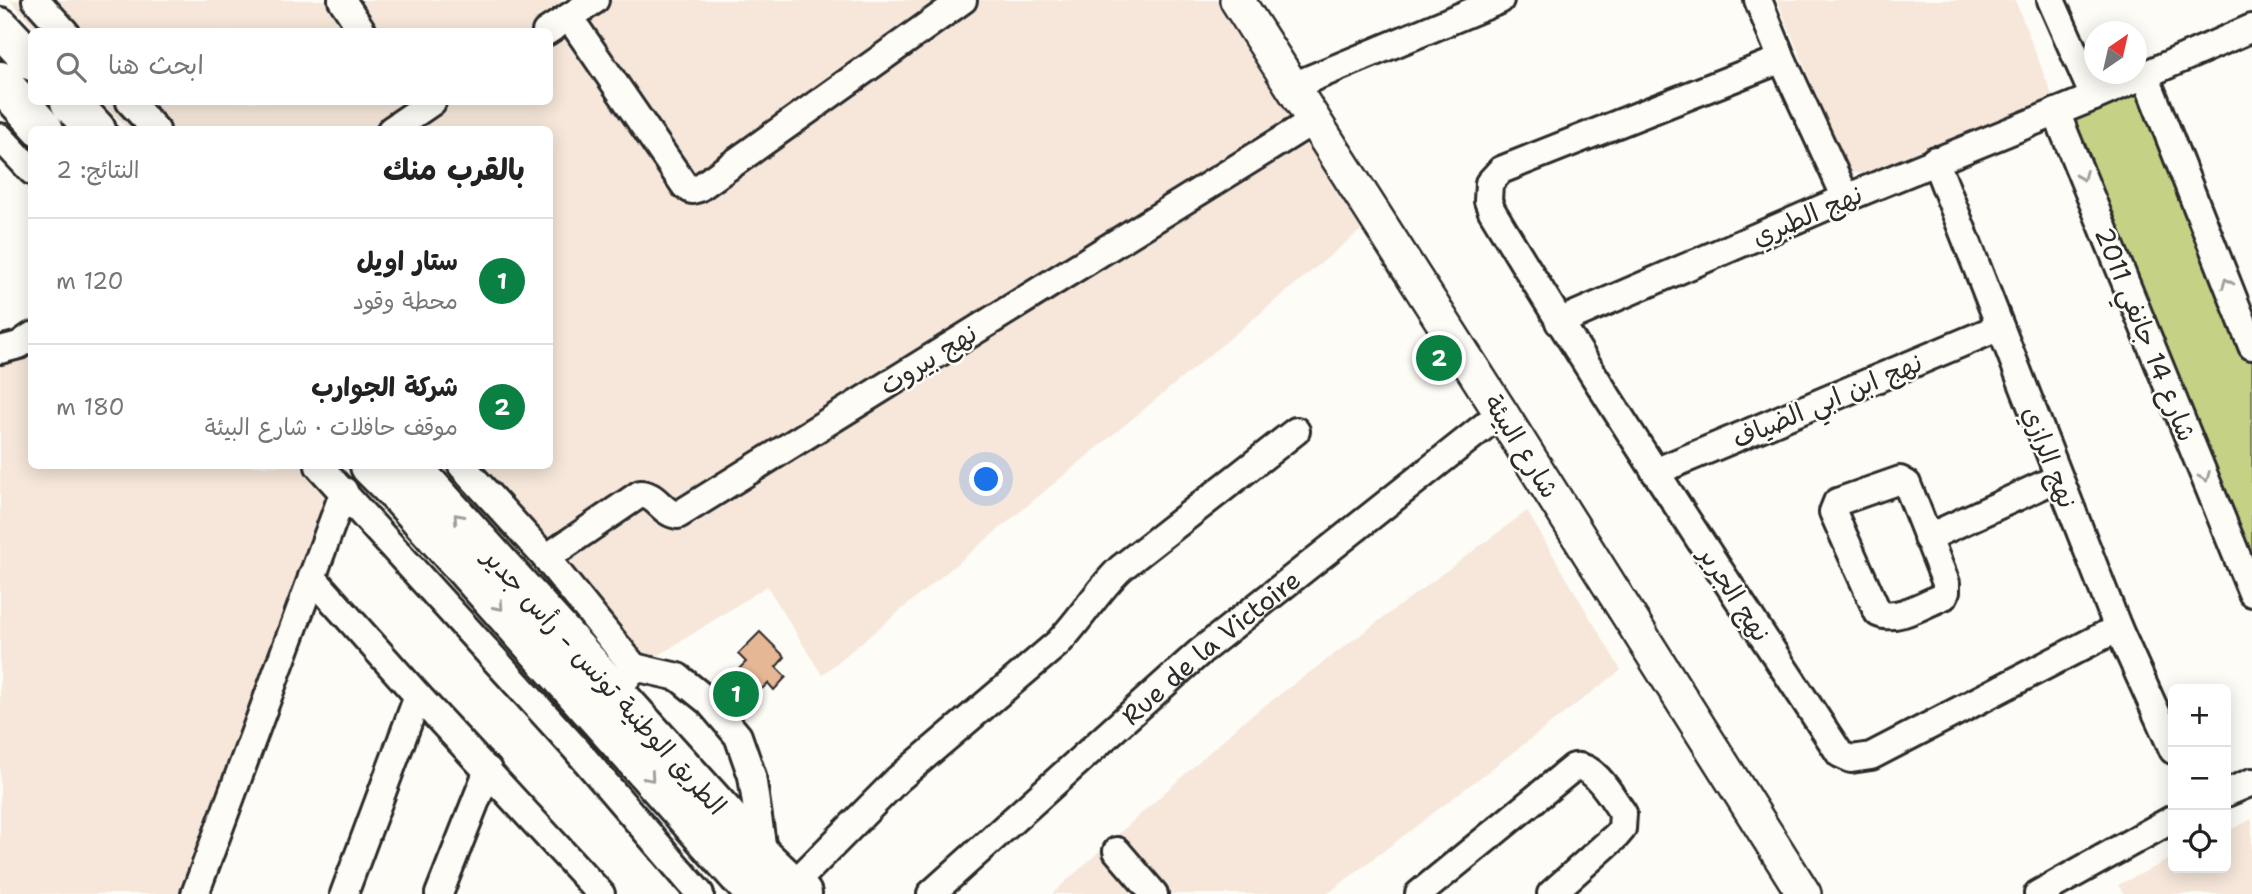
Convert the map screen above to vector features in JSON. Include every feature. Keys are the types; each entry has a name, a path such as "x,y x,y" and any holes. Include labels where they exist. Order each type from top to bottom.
{"highway":[{"path":"0,27 28,57"},
{"path":"0,82 40,126"},
{"path":"72,105 92,126"},
{"name":"الطريق الوطنية تونس - رأس جدير","path":"414,469 625,681 759,876"},
{"name":"الطريق الوطنية تونس - رأس جدير","path":"357,478 402,498 759,876 797,890"}],"main road":[{"name":"شارع البيئة","path":"1237,0 1502,413 1804,894"}],"street":[{"path":"36,0 61,28"},
{"path":"342,0 360,28"},
{"path":"552,28 595,0"},
{"path":"569,17 685,186 692,190 699,188 963,0"},
{"path":"1293,86 1500,0"},
{"path":"1758,0 1846,198"},
{"path":"2051,0 2094,97"},
{"path":"2147,74 2252,28"},
{"name":"نهج الجرير","path":"1782,59 1501,170 1489,183 1488,201 1559,322 1840,754 1851,759 1871,756 2118,628"},
{"path":"2147,80 2252,346"},
{"path":"2056,112 2124,84"},
{"path":"133,105 152,126"},
{"path":"396,126 420,105"},
{"name":"نهج الطبري","path":"1559,322 1935,160 2056,112"},
{"name":"شارع 14 جانفي 2011","path":"2056,112 2252,593"},
{"name":"نهج بيروت","path":"546,558 640,494 649,495 668,513 678,514 1314,120"},
{"path":"0,137 28,167"},
{"name":"نهج الرازي","path":"1935,160 2118,628 2172,747"},
{"name":"نهج ابن ابي الضياف","path":"1655,472 2000,327"},
{"path":"0,350 19,345 28,339"},
{"name":"Rue de la Victoire","path":"930,894 1200,652 1502,413"},
{"path":"797,890 898,779 1058,643 1073,627 1101,586 1296,431"},
{"path":"328,469 357,478 576,749 700,894"},
{"path":"465,469 546,558 625,681 678,677 709,702 738,736 752,776 759,876"},
{"path":"195,894 312,577 357,478"},
{"path":"1927,538 2058,478"},
{"path":"1897,480 1903,481 1907,484 1927,538 1946,583 1947,592 1944,596 1894,616 1883,615 1878,613 1834,517 1834,507 1837,502 1897,480"},
{"path":"312,577 594,891"},
{"path":"344,894 418,696"},
{"path":"1419,894 1574,767 1582,766 1590,770 1623,813 1624,821 1616,836 1551,894"},
{"path":"439,894 488,770"},
{"path":"2231,791 2252,782"},
{"path":"2038,894 2168,822"},
{"path":"1117,851 1154,894"}],"shaded area":[{"path":"10,0 1246,0 1383,212 822,675 767,586 625,677 436,469 553,469 553,126 125,126 105,105 553,105 553,28 36,28"},
{"path":"1777,0 2015,0 2054,100 1868,174 1849,173"},
{"path":"0,359 28,359 28,469 307,469 332,497 191,894 0,894"},
{"path":"1527,511 1621,670 1327,894 1052,894 1244,721"},
{"path":"2252,819 2252,894 2124,894 2118,885 2168,860 2168,873 2231,873 2231,830"}],"green space":[{"path":"2125,84 2144,84 2252,352 2252,590 2065,113"}],"building":[{"path":"760,632 785,657 776,667 786,677 774,690 768,683 738,712 718,689 746,662 738,654"}],"place":[{"name":"شركة الجوارب","path":"1439,358"},
{"name":"ستار اويل","path":"736,694"}]}
